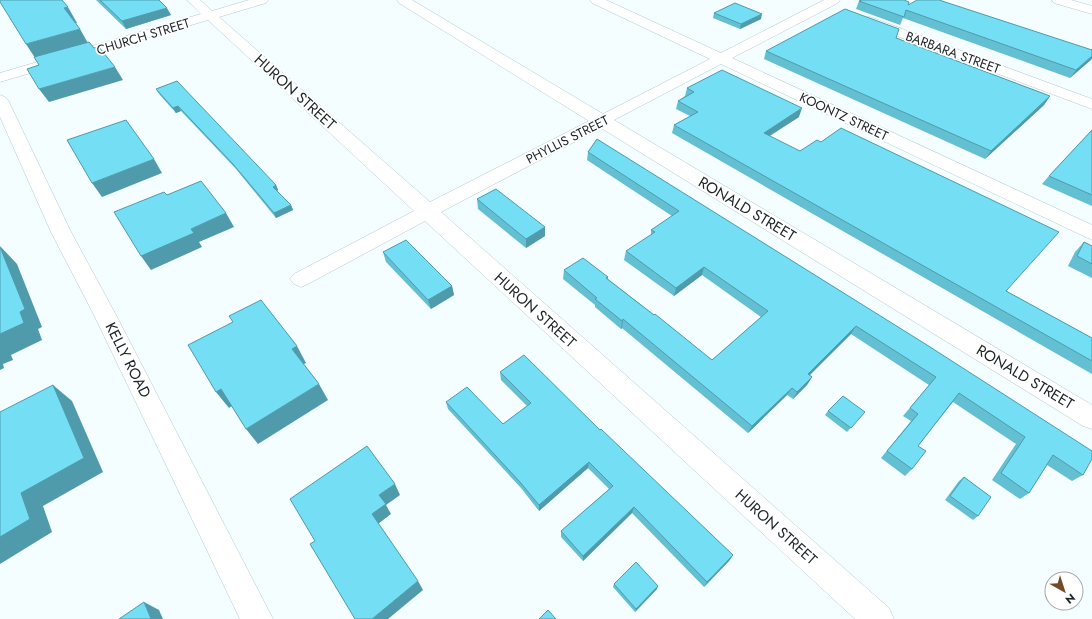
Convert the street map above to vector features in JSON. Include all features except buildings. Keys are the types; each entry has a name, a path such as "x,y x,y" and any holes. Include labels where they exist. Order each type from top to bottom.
{"street":[{"name":"HURON STREET","path":"193,0 878,619"},
{"name":"CHURCH STREET","path":"0,78 262,0"},
{"name":"RONALD STREET","path":"403,0 1092,418"},
{"name":"KOONTZ STREET","path":"596,0 1092,233"},
{"path":"1058,0 1092,10"},
{"name":"PHYLLIS STREET","path":"301,279 426,211 603,121 721,58 830,4"},
{"name":"BARBARA STREET","path":"859,16 1092,104"},
{"name":"KELLY ROAD","path":"0,100 61,232 105,315 257,619"}]}
